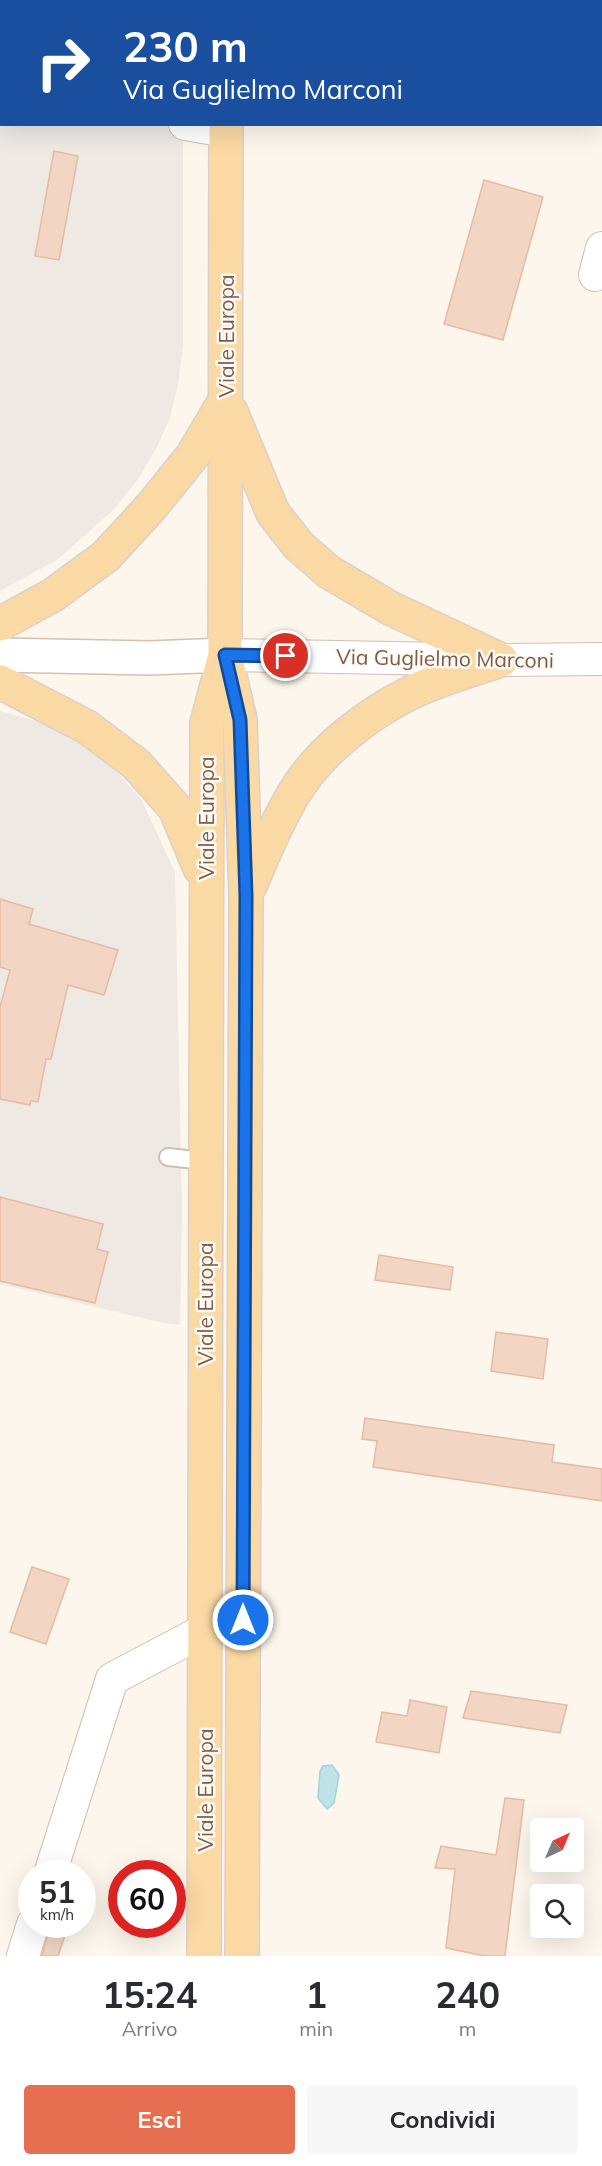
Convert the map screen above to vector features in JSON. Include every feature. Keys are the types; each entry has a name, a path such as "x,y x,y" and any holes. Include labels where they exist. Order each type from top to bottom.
{"main road":[{"name":"Viale Europa","path":"226,128 225,655 240,720 246,896 242,1956"},
{"path":"0,624 53,595 106,556 151,507 193,454 226,399"},
{"path":"226,399 273,513 299,546 329,572 390,608 501,660"},
{"name":"Via Guglielmo Marconi","path":"0,655 150,658 225,655"},
{"name":"Viale Europa","path":"204,1956 207,723 225,655"},
{"path":"246,896 294,793 324,755 371,716 411,693 501,660"},
{"path":"0,682 87,727 136,764 175,808 206,882"}],"street":[{"path":"206,126 226,128"},
{"name":"Via Guglielmo Marconi","path":"225,655 501,660 602,659"},
{"path":"54,1860 112,1679 204,1631"},
{"path":"23,1956 29,1938"}],"lane":[{"path":"168,1157 205,1161"}],"shaded area":[{"path":"0,126 183,126 183,346 178,384 170,418 157,447 138,479 114,509 57,560 0,591"},
{"path":"0,711 43,723 81,743 114,769 141,799 175,872 182,1210 180,1325 163,1323 0,1284"}],"water":[{"path":"332,1765 339,1775 334,1803 327,1809 318,1798 320,1771 323,1766"}],"building":[{"path":"54,151 78,156 59,260 35,256"},
{"path":"484,180 543,197 503,340 444,324"},
{"path":"0,899 33,909 29,924 118,950 104,995 68,985 51,1059 46,1059 38,1102 31,1101 30,1105 0,1099 0,1007 10,970 0,967"},
{"path":"0,1197 103,1224 97,1249 108,1252 95,1303 0,1281"},
{"path":"379,1255 453,1267 450,1290 375,1280"},
{"path":"496,1332 548,1339 543,1379 491,1371"},
{"path":"365,1418 554,1445 552,1462 602,1469 602,1501 373,1467 377,1441 362,1439"},
{"path":"32,1567 69,1579 46,1644 10,1632"},
{"path":"471,1691 567,1705 560,1733 463,1718"},
{"path":"410,1700 447,1707 439,1753 376,1742 382,1712 407,1716"},
{"path":"505,1798 524,1800 505,1956 484,1956 446,1948 455,1869 435,1868 441,1846 496,1855"},
{"path":"46,1938 64,1938 58,1956 42,1956"}],"route":[{"path":"243,1620 246,896 240,720 225,655 286,656"}]}
